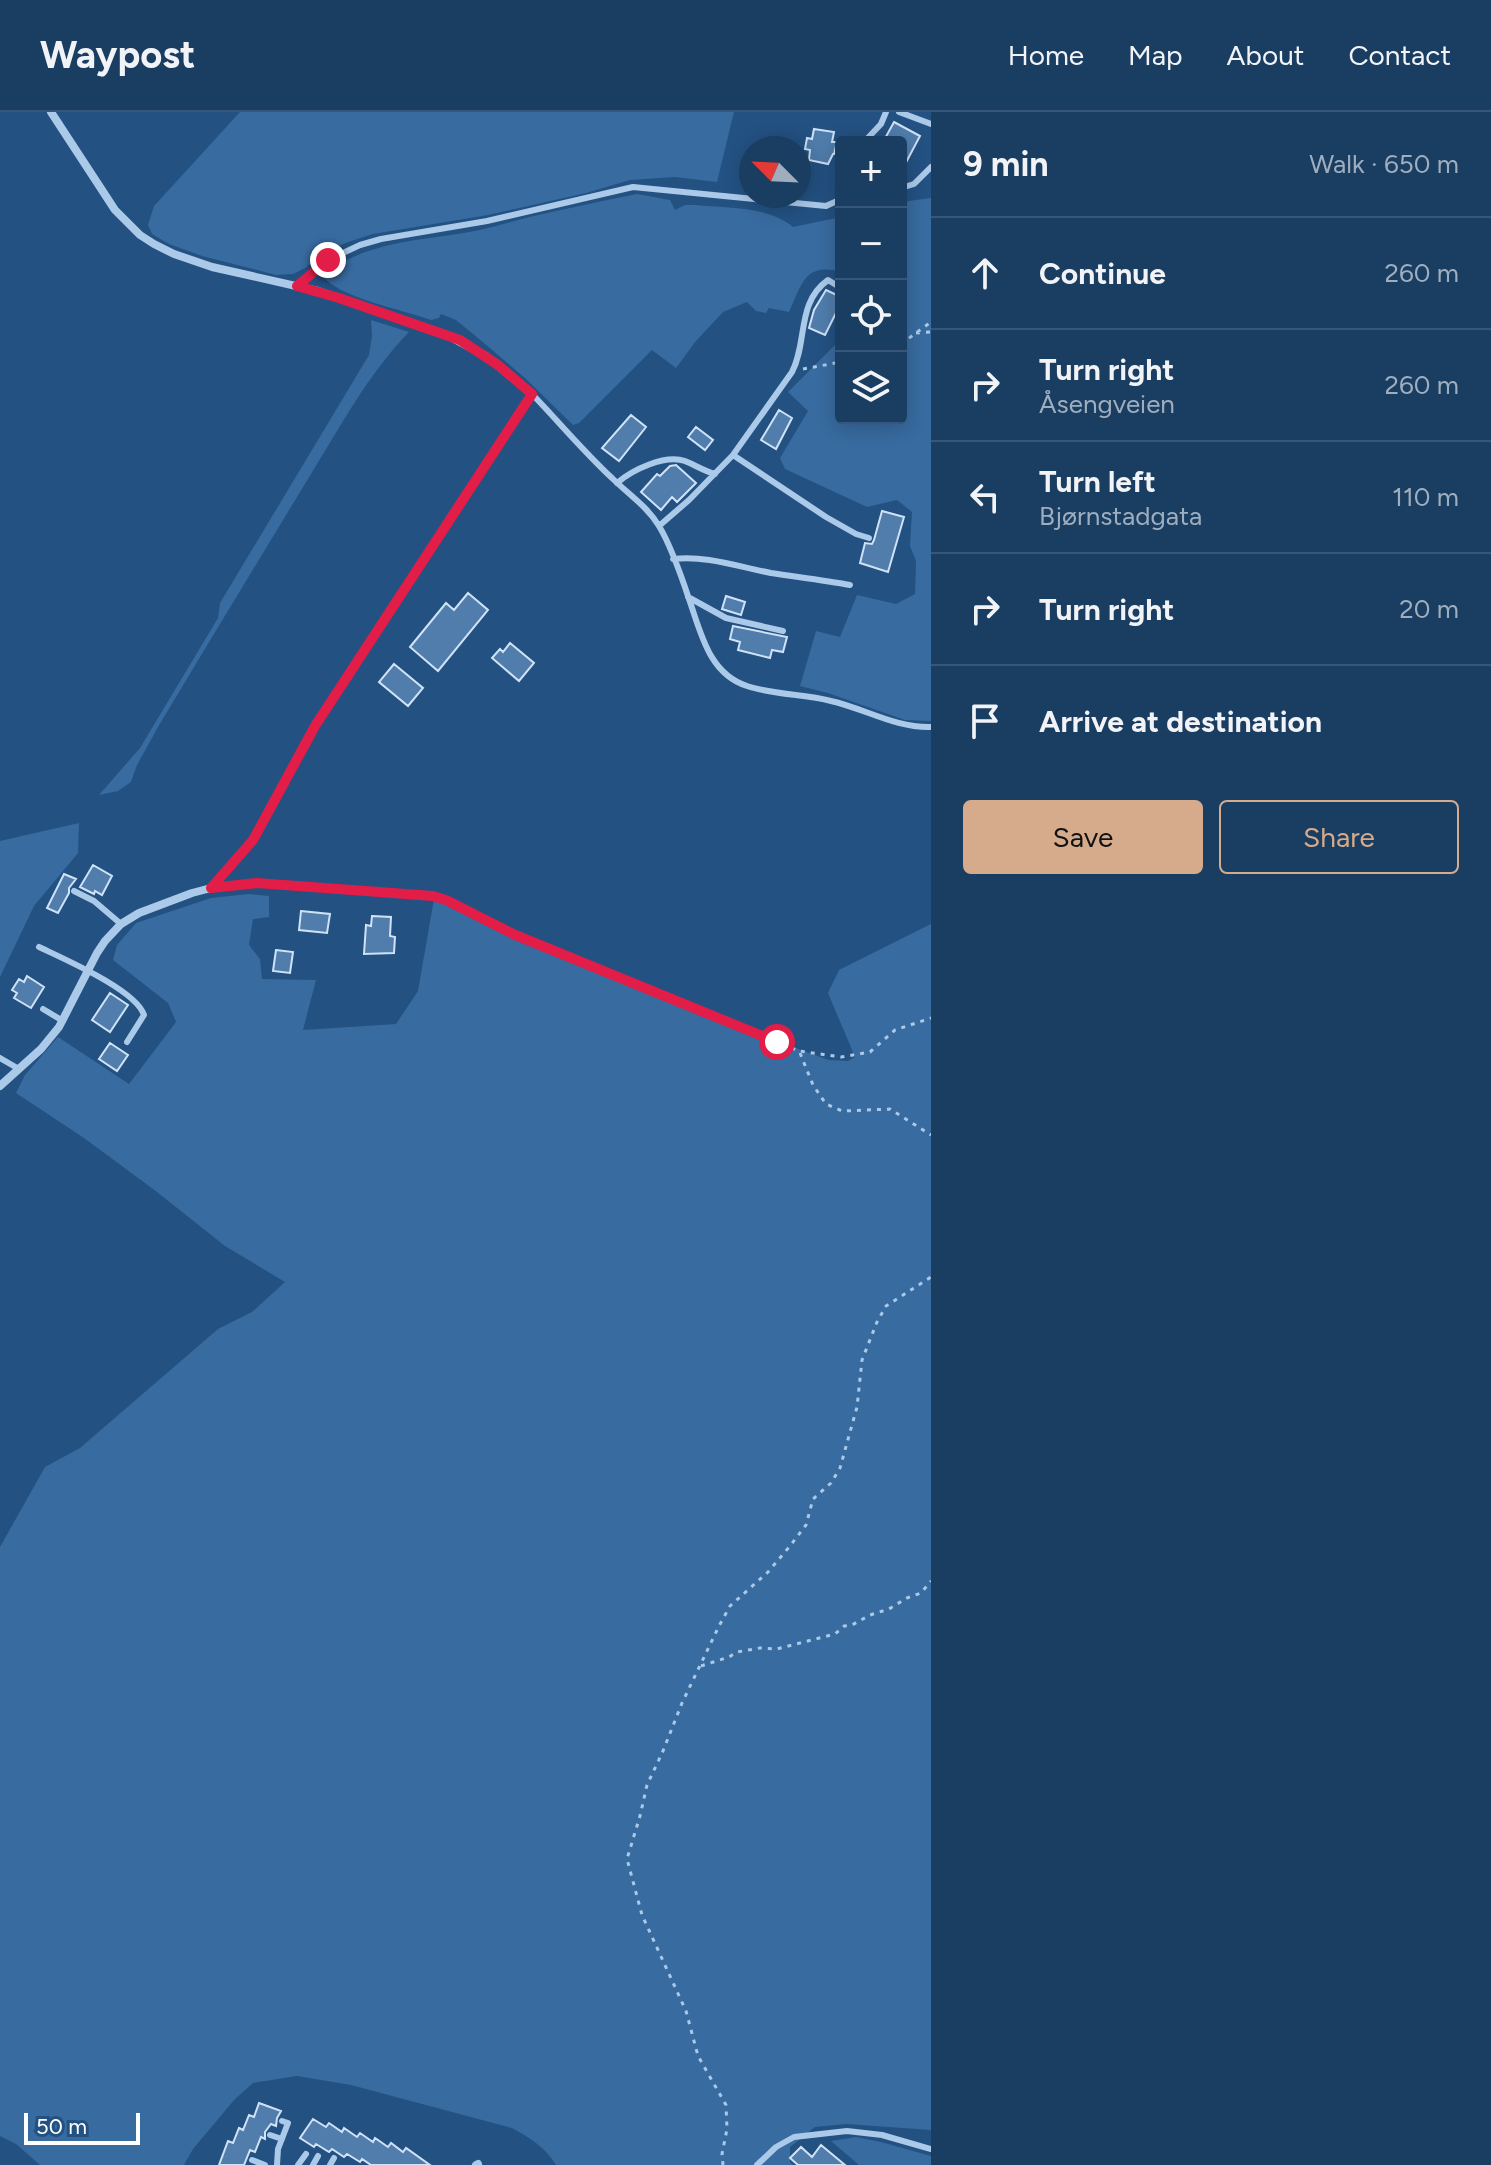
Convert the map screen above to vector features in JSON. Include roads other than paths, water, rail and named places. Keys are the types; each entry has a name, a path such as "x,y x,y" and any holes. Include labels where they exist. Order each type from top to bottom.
{"street":[{"path":"0,1086 41,1049 63,1021 105,941 121,924 160,904 211,888 253,840 315,726 532,394 498,365 460,340 339,298 191,260 154,244 140,235 115,210 51,112"}],"lane":[{"path":"870,136 881,124 886,112"},
{"path":"899,112 931,124"},
{"path":"907,186 914,184 931,167"},
{"path":"297,286 328,260 360,245 487,221 633,187 826,206 835,202"},
{"path":"659,526 733,455 792,372 798,357 802,324 812,296 828,280 835,284"},
{"path":"532,394 617,483 648,510 659,526 673,559 704,644 716,664 732,679 760,690 830,700 902,725 931,727"},
{"path":"733,455 826,517 869,538"},
{"path":"617,483 640,468 669,460 681,460 715,474"},
{"path":"673,559 711,560 850,585"},
{"path":"688,597 726,618 783,631"},
{"path":"211,888 257,883 433,896"},
{"path":"74,891 94,901 121,924"},
{"path":"39,947 88,971 137,1003 143,1011 142,1021 127,1042"},
{"path":"43,1009 63,1021"},
{"path":"0,1058 19,1069"},
{"path":"277,2165 278,2149 288,2123 282,2121"},
{"path":"757,2165 776,2147 794,2137 847,2131 882,2135 931,2149"},
{"path":"270,2135 282,2139"},
{"path":"298,2165 306,2154"},
{"path":"313,2165 318,2156"},
{"path":"252,2160 265,2165"}]}
